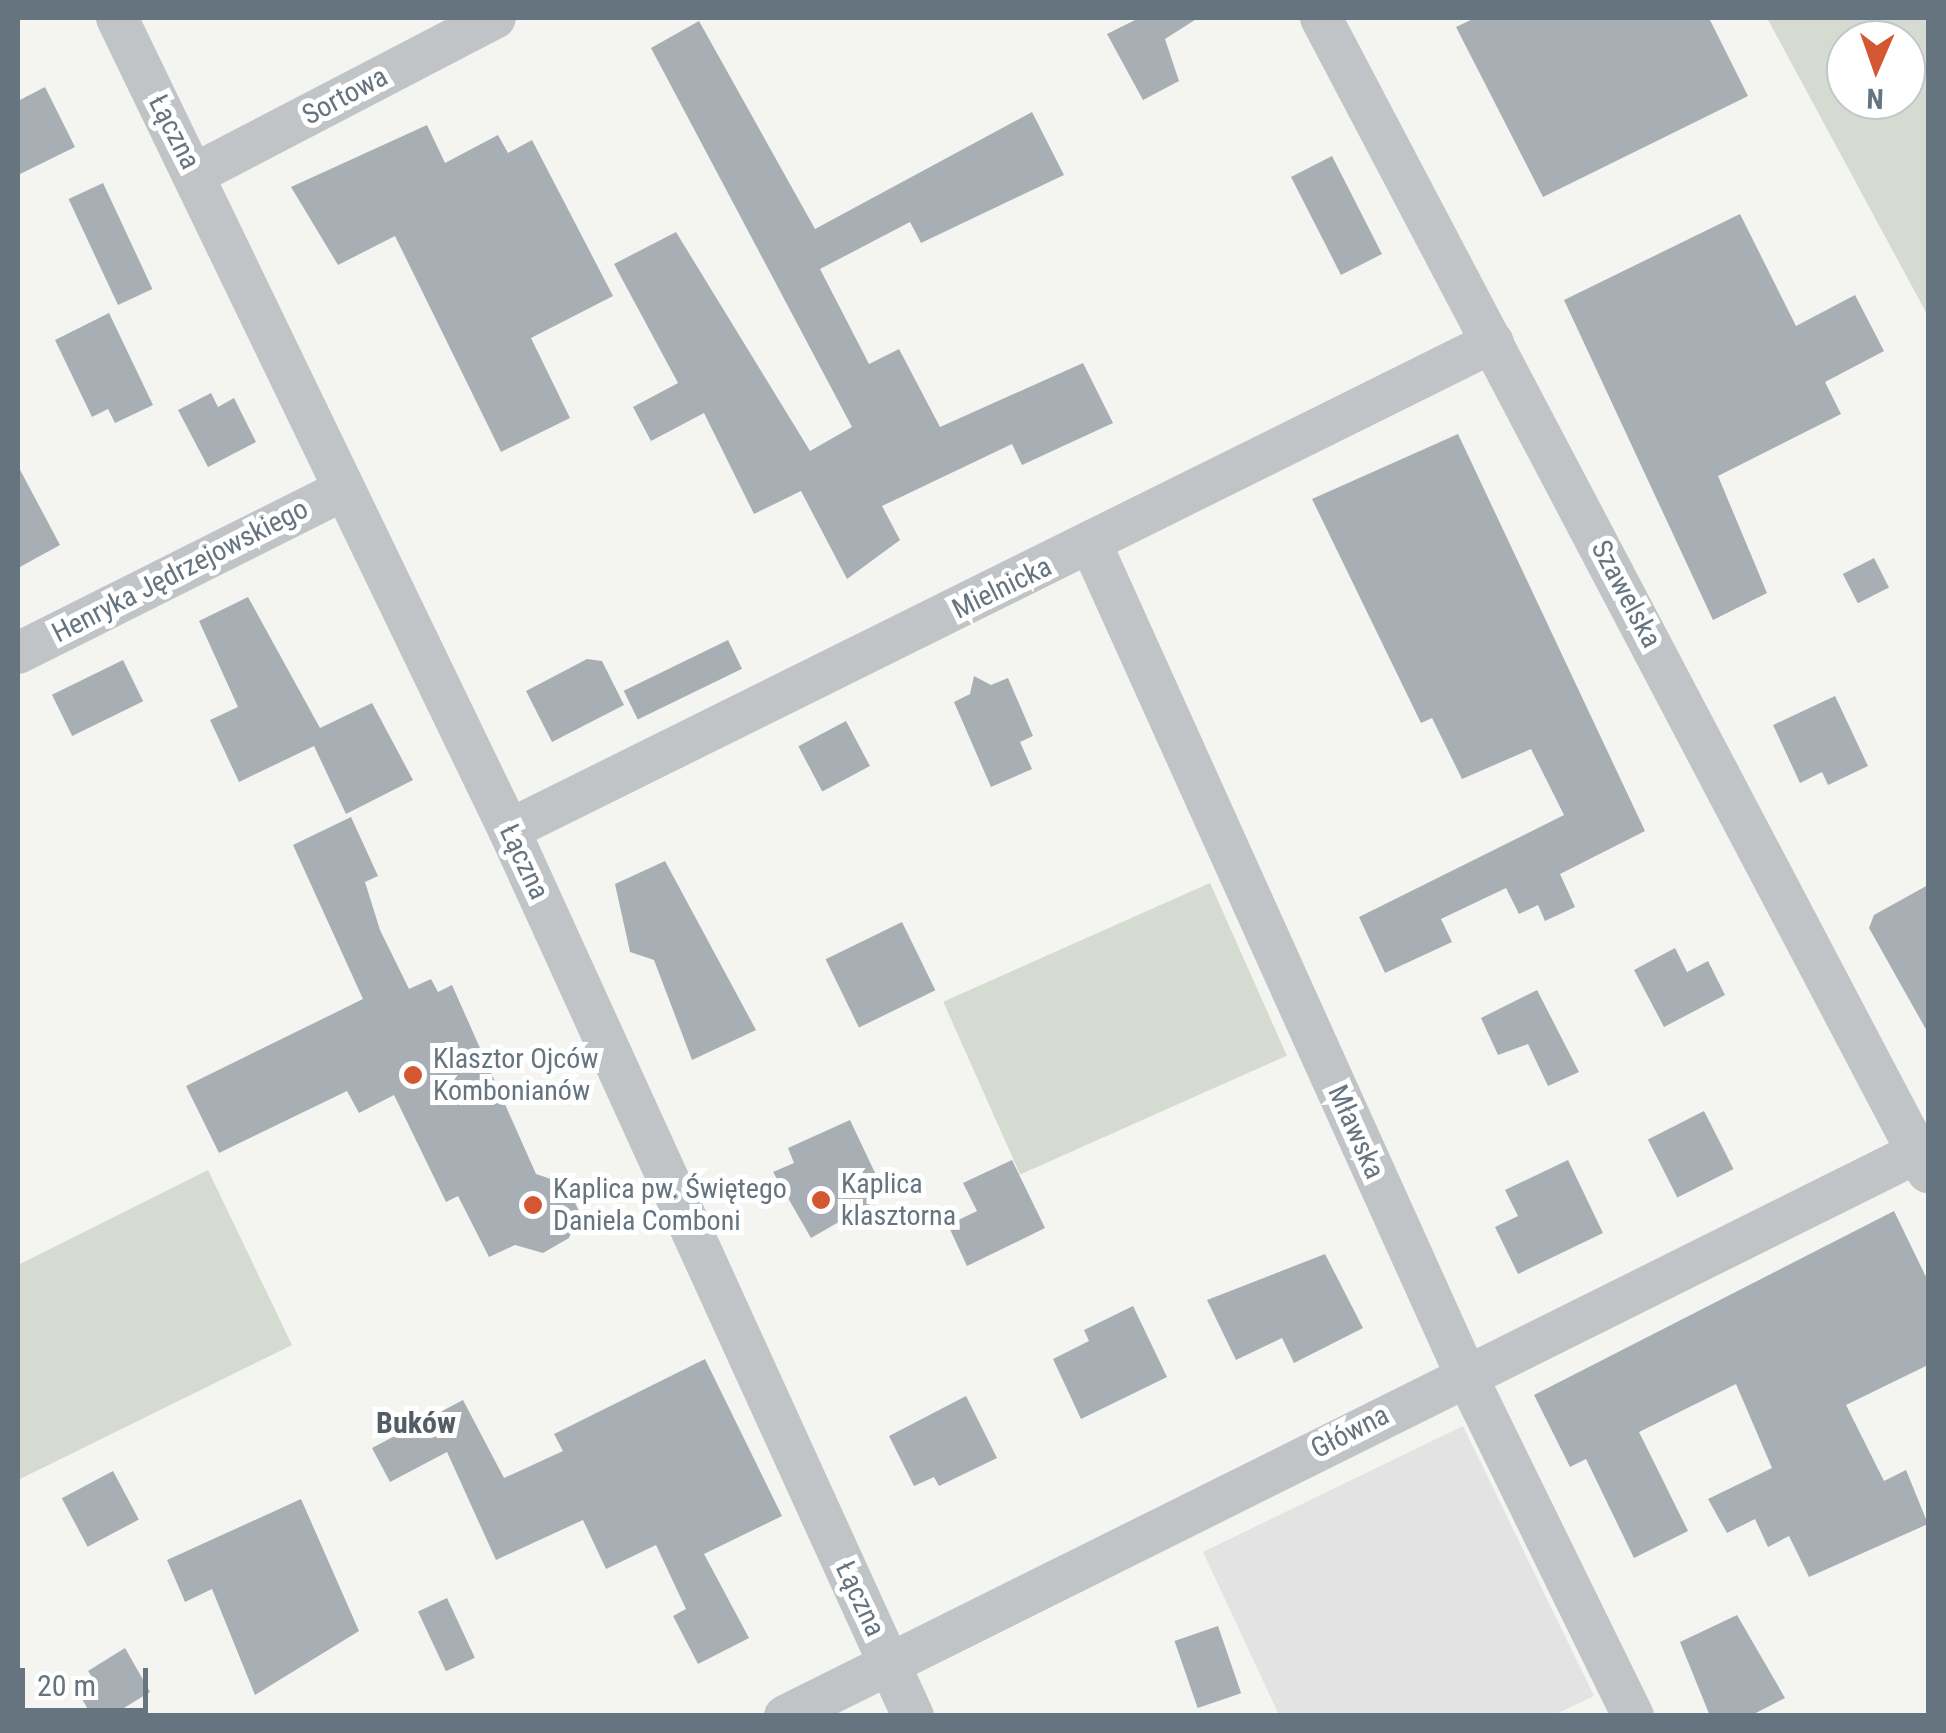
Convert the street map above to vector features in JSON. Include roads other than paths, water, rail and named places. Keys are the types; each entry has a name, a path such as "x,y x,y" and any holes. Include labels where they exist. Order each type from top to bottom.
{"street":[{"name":"Łączna","path":"117,18 196,174 343,490 509,830 914,1716"},
{"name":"Sortowa","path":"196,174 495,18"},
{"name":"Szawelska","path":"1320,18 1923,1162"},
{"name":"Mielnicka","path":"509,830 1494,342"},
{"name":"Henryka Jędrzejowskiego","path":"18,652 343,490"},
{"name":"Mławska","path":"1091,544 1465,1374 1633,1716"},
{"name":"Główna","path":"784,1716 1465,1374 1923,1162"}],"place":[{"name":"Klasztor Ojców Kombonianów","path":"413,1075"},
{"name":"Kaplica klasztorna","path":"821,1200"},
{"name":"Kaplica pw. Świętego Daniela Comboni","path":"533,1205"}],"district":[{"name":"Buków","path":"416,1423"}]}
